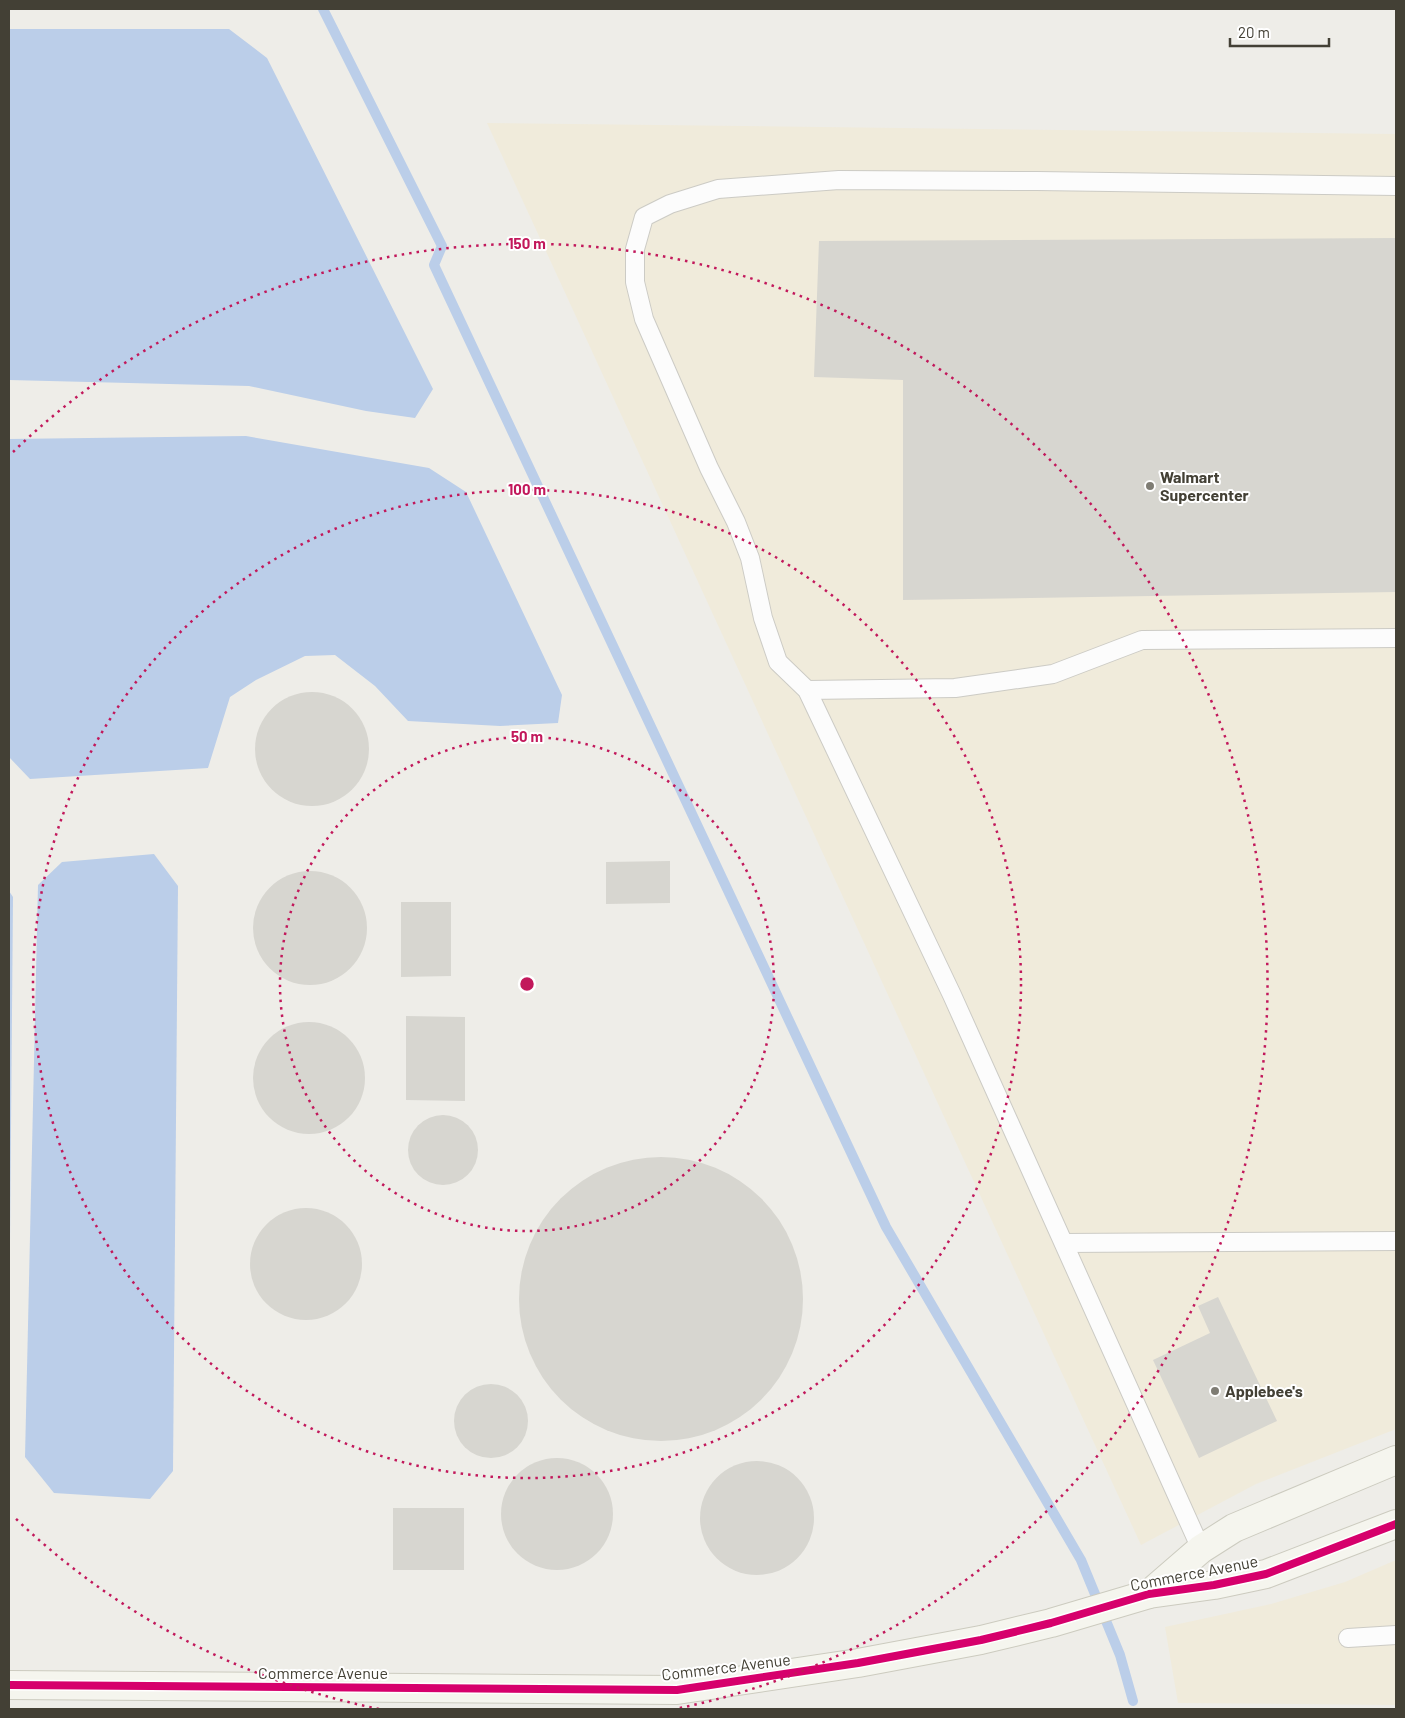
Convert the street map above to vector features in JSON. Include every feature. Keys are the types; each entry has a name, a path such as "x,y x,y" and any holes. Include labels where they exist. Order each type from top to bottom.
{"street":[{"name":"Commerce Avenue","path":"1149,1594 1201,1549 1234,1528 1396,1460"},
{"name":"Commerce Avenue","path":"9,1685 677,1690 858,1664 981,1640 1051,1623 1149,1594 1214,1585 1266,1574 1396,1524"}],"lane":[{"path":"1201,1549 952,995 807,690 778,662 763,618 750,558 736,522 709,468 644,319 635,282 635,249 644,216 670,204 718,189 838,180 1396,186"},
{"path":"807,690 955,688 1053,674 1142,640 1396,638"},
{"path":"1064,1243 1396,1241"},
{"path":"1348,1638 1396,1635"}],"shaded area":[{"path":"487,123 1396,134 1396,1429 1256,1484 1141,1545"},
{"path":"1396,1560 1396,1705 1178,1703 1165,1627 1271,1604 1345,1582"}],"water":[{"path":"9,29 229,29 267,58 433,389 415,418 366,411 249,386 9,380"},
{"path":"246,436 429,468 466,492 562,695 558,723 500,726 408,721 375,686 335,655 305,656 256,680 230,697 208,768 30,779 9,757 9,439"},
{"path":"154,854 178,886 173,1471 150,1499 54,1493 25,1457 38,885 62,862"},
{"path":"9,891 13,897 9,1360"}],"building":[{"name":"Walmart Supercenter","path":"1396,238 1396,592 903,600 903,380 814,377 819,241"},
{"path":"312,692 334,696 352,709 365,727 369,749 365,771 352,789 334,802 312,806 290,802 272,789 259,771 255,749 259,727 272,709 290,696"},
{"path":"670,861 670,903 606,904 606,862"},
{"path":"310,871 332,875 342,880 358,896 363,906 367,928 363,950 358,960 342,976 332,981 310,985 288,981 278,976 262,960 257,950 253,928 257,906 262,896 278,880 288,875"},
{"path":"401,902 451,902 451,976 401,977"},
{"path":"406,1016 465,1017 465,1101 406,1100"},
{"path":"309,1022 330,1026 349,1038 361,1057 365,1078 361,1099 349,1118 330,1130 309,1134 288,1130 269,1118 257,1099 253,1078 257,1057 269,1038 288,1026"},
{"path":"443,1115 456,1118 468,1125 475,1137 478,1150 475,1163 468,1175 456,1182 443,1185 430,1182 418,1175 411,1163 408,1150 411,1137 418,1125 430,1118"},
{"path":"661,1157 689,1160 715,1168 740,1181 761,1199 779,1220 792,1245 800,1271 803,1299 800,1327 792,1353 779,1378 761,1399 740,1417 715,1430 689,1438 661,1441 633,1438 607,1430 582,1417 561,1399 543,1378 530,1353 522,1327 519,1299 522,1271 530,1245 543,1220 561,1199 582,1181 607,1168 633,1160"},
{"path":"306,1208 328,1212 346,1224 358,1242 362,1264 358,1286 346,1304 328,1316 306,1320 284,1316 266,1304 254,1286 250,1264 254,1242 266,1224 284,1212"},
{"name":"Applebee's","path":"1218,1297 1277,1421 1199,1458 1153,1360 1210,1333 1198,1306"},
{"path":"491,1384 505,1387 517,1395 525,1407 528,1421 525,1435 517,1447 505,1455 491,1458 477,1455 465,1447 457,1435 454,1421 457,1407 465,1395 477,1387"},
{"path":"557,1458 579,1462 597,1474 609,1492 613,1514 609,1536 597,1554 579,1566 557,1570 535,1566 517,1554 505,1536 501,1514 505,1492 517,1474 535,1462"},
{"path":"757,1461 779,1466 797,1478 809,1496 814,1518 809,1540 797,1558 779,1570 757,1575 735,1570 717,1558 705,1540 700,1518 705,1496 717,1478 735,1466"},
{"path":"393,1508 464,1508 464,1570 393,1570"}],"waterway":[{"path":"323,9 442,246 434,265 886,1227 1081,1560 1120,1655 1133,1701"}],"cycle path":[{"path":"9,1685 677,1690 858,1663 981,1640 1051,1623 1149,1594 1214,1585 1266,1574 1396,1524"}],"place":[{"name":"Walmart Supercenter","path":"1150,486"},
{"name":"Applebee's","path":"1215,1391"}]}
